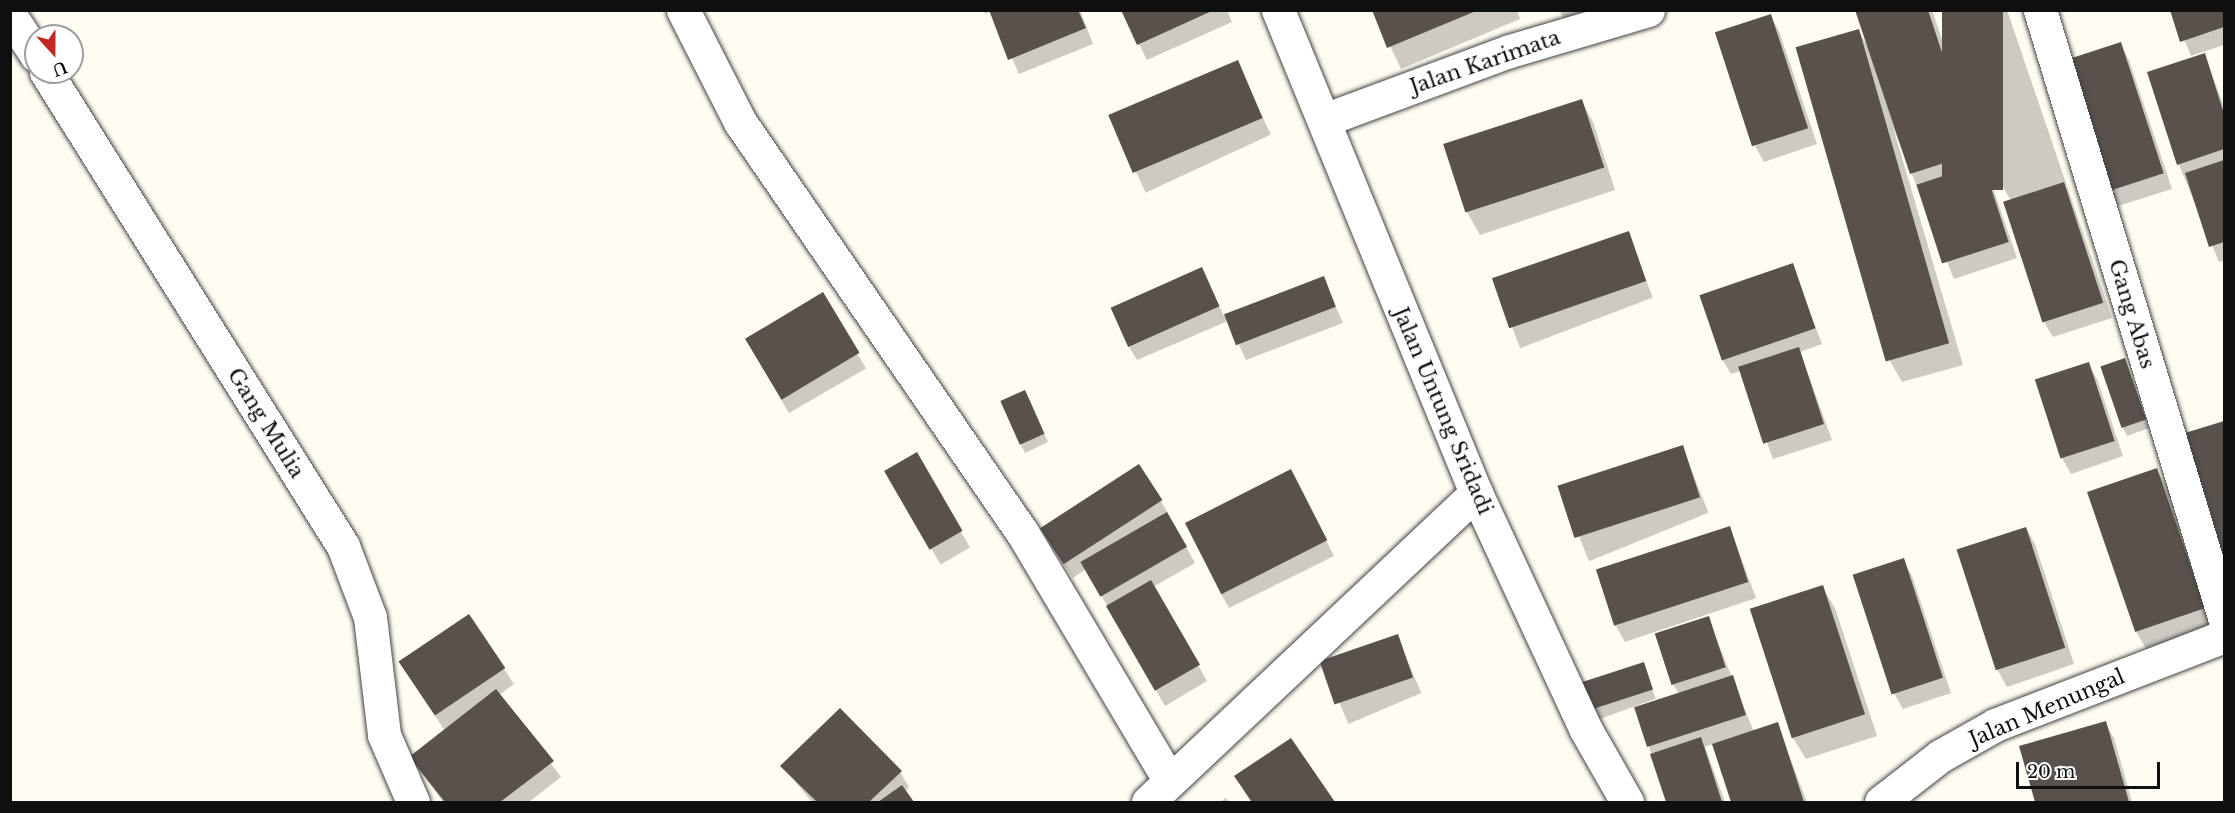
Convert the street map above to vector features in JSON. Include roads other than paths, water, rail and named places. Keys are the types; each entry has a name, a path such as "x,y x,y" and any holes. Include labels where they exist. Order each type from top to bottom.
{"street":[{"path":"683,10 740,122 1023,532 1158,791 1476,494"},
{"name":"Jalan Untung Sridadi","path":"1278,10 1476,494 1586,730 1627,802"},
{"name":"Jalan Karimata","path":"1324,120 1510,51 1648,10"},
{"name":"Gang Abas","path":"2040,10 2224,617"},
{"path":"10,15 24,37"},
{"name":"Gang Mulia","path":"54,84 344,546 370,617 384,735 413,802"},
{"name":"Jalan Menungal","path":"1881,802 1940,756 1995,725 2224,636"}]}
